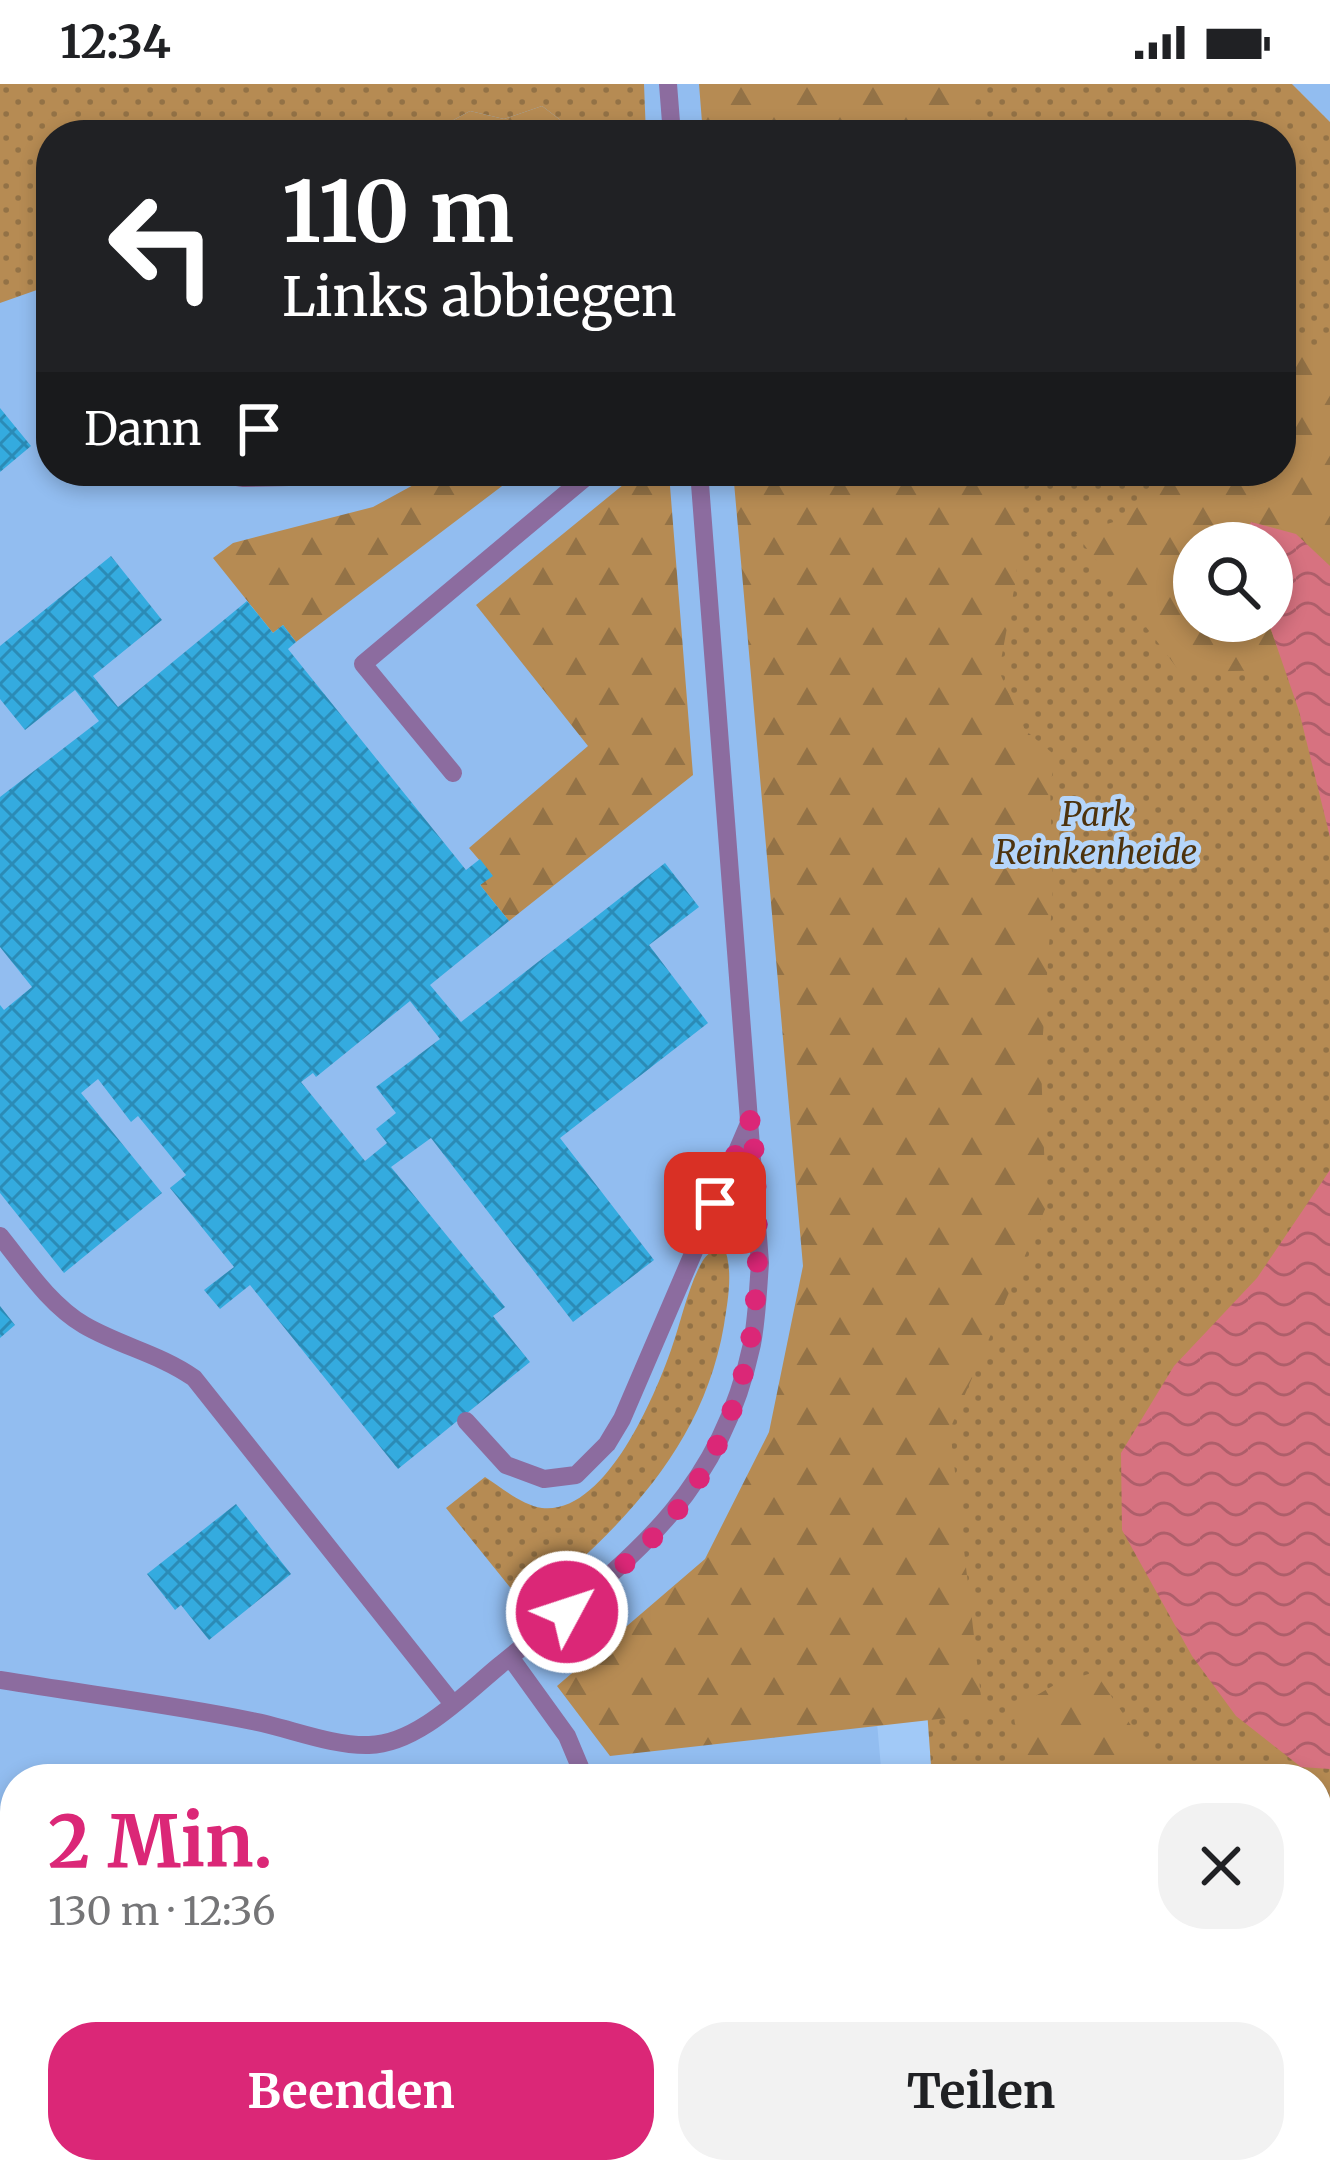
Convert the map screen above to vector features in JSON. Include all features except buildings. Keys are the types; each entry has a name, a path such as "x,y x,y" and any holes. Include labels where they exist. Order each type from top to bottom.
{"lane":[{"path":"668,84 671,120"},
{"path":"453,773 363,664 575,486"},
{"path":"0,1680 250,1720 368,1745 397,1740 453,1704 627,1561 691,1492 727,1424 752,1343 760,1262 700,486"},
{"path":"466,1421 506,1466 544,1479 577,1475 607,1444 622,1419 752,1116"},
{"path":"0,1236 50,1298 85,1325 166,1359 194,1378 453,1704"},
{"path":"510,1657 567,1736 579,1764"}],"shaded area":[{"path":"0,84 732,84 736,120 36,120 36,486 767,486 881,1764 0,1764"},
{"path":"1292,84 1330,84 1330,122"}],"green space":[{"path":"0,84 644,84 645,120 560,120 542,106 504,119 470,111 454,120 36,120 36,290 0,303"},
{"path":"699,84 980,84 970,120 702,120"},
{"name":"Park Reinkenheide","path":"809,84 1292,84 1330,122 1330,1764 931,1764 838,486 1296,486 1296,120 812,120"},
{"path":"542,106 560,120 454,120 470,111 504,119"},
{"path":"1296,346 1330,346 1330,566 1293,545 1293,522 1173,522 1173,642 1275,642 1285,670 1180,672 1076,534 1129,517 1154,486 1296,486"},
{"path":"412,486 502,486 296,642 283,625 273,633 213,558 233,543 373,507"},
{"path":"622,486 670,486 693,775 509,921 480,885 492,875 469,848 588,746 476,605"},
{"path":"734,486 1025,486 1016,579 999,671 1025,730 1057,757 1050,783 1053,888 1041,1063 1046,1207 950,1429 983,1714 610,1756 557,1686 705,1559 769,1432 803,1266"},
{"path":"723,1244 729,1274 726,1315 697,1411 652,1484 624,1517 526,1607 446,1508 485,1477 542,1508 565,1505 606,1474 639,1423 663,1371 697,1272 706,1257"},
{"path":"1095,1672 1157,1764 1020,1764 1013,1709 1056,1684"}],"water":[{"path":"1293,533 1330,566 1330,837 1299,711 1275,642 1293,642"},
{"path":"1330,1170 1330,1764 1297,1764 1236,1716 1192,1656 1122,1530 1121,1453 1174,1366 1257,1278"}],"route":[{"path":"567,1612 627,1561 691,1492 727,1424 752,1343 760,1262 752,1116 715,1203"}]}
